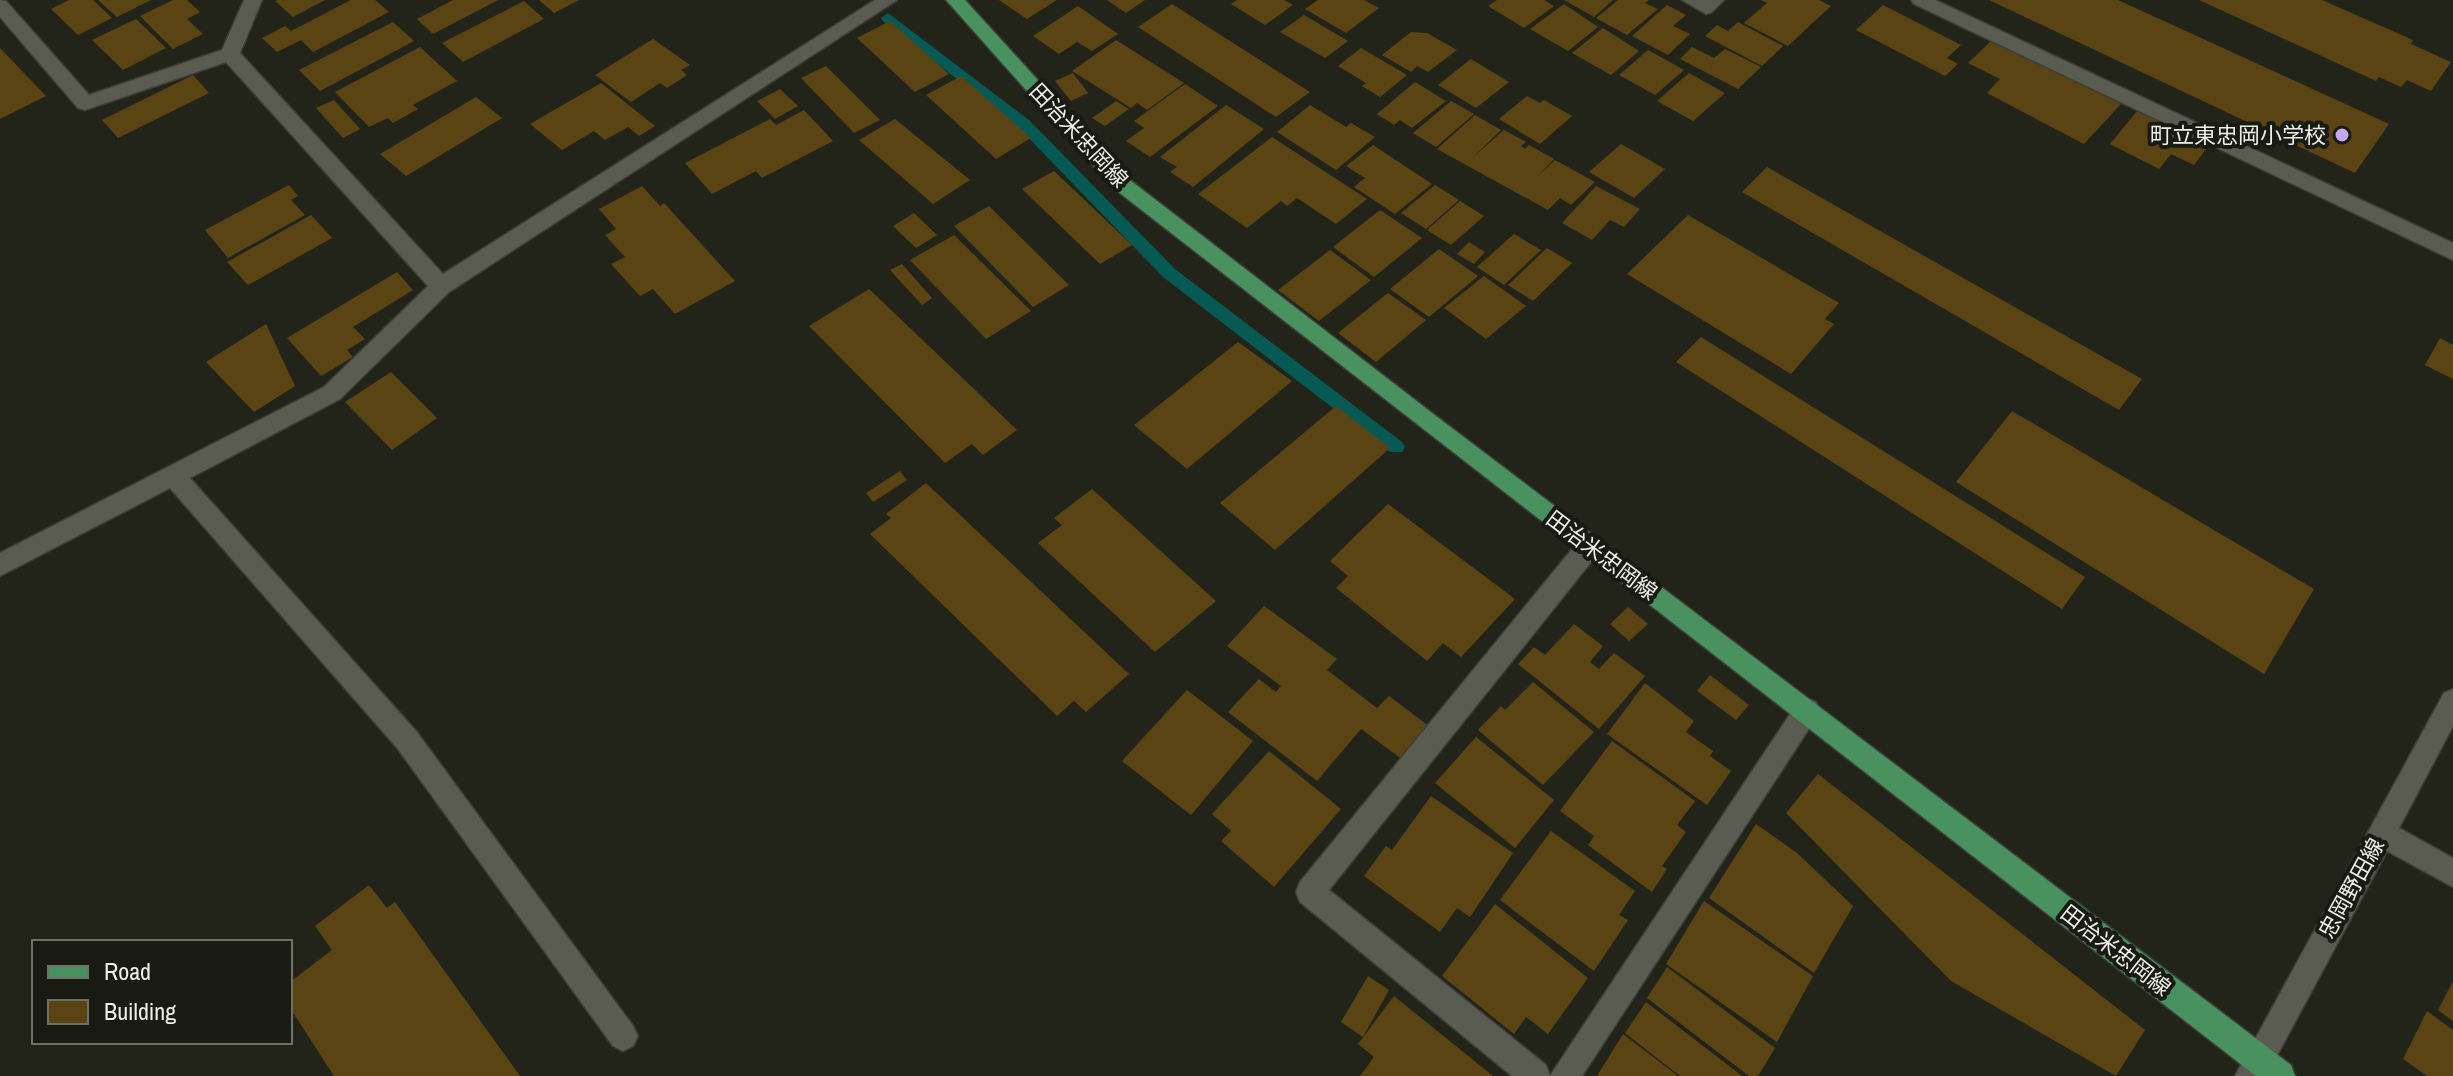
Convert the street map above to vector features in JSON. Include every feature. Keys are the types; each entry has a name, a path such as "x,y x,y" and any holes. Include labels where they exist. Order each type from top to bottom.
{"main road":[{"name":"田治米忠岡線","path":"955,0 1119,182 1807,710 2262,1071"}],"street":[{"path":"0,5 85,103 230,54 253,0"},
{"path":"0,565 332,393 441,286 888,0"},
{"path":"1691,0 1706,8 1715,0"},
{"path":"1920,0 2453,252"},
{"path":"230,54 441,286"},
{"path":"173,475 407,740 623,1036"},
{"path":"1535,1076 1310,892 1590,545"},
{"name":"忠岡野田線","path":"2262,1071 2381,833 2453,701"},
{"path":"1565,1076 1807,710"},
{"path":"2381,833 2453,873"}],"building":[{"path":"69,0 93,0 112,18 78,35 51,9"},
{"path":"98,0 151,0 117,17"},
{"path":"173,0 187,0 200,12 187,19 203,34 173,49 140,16"},
{"path":"325,0 293,17 275,1"},
{"path":"351,0 375,0 389,12 313,52 301,40 277,52 262,38 285,26 291,31"},
{"path":"453,0 498,0 433,34 417,19"},
{"path":"539,0 579,0 554,13"},
{"path":"999,0 1057,0 1027,19"},
{"path":"1107,0 1145,0 1126,13"},
{"path":"1237,0 1284,0 1293,5 1265,25 1231,4"},
{"path":"1318,0 1364,0 1379,8 1346,33 1305,9"},
{"path":"1497,0 1544,0 1554,6 1524,28 1488,6"},
{"path":"1564,0 1613,0 1594,17"},
{"path":"1618,0 1649,0 1645,3 1658,9 1627,35 1596,18"},
{"path":"1761,0 1819,0 1831,6 1788,46 1744,23 1767,3"},
{"path":"1989,0 2118,0 2389,124 2355,173"},
{"path":"2199,0 2322,0 2413,40 2411,44 2451,62 2431,91 2407,80 2401,87 2379,77 2376,81"},
{"path":"524,1 544,19 463,62 442,43"},
{"path":"1172,4 1310,92 1276,117 1138,27"},
{"path":"1564,4 1598,27 1568,51 1530,29"},
{"path":"1667,5 1686,15 1673,26 1690,34 1668,55 1632,36"},
{"path":"1883,5 1961,45 1947,58 1958,64 1945,76 1856,30"},
{"path":"1078,6 1118,34 1092,51 1077,42 1059,54 1033,36"},
{"path":"1304,15 1348,41 1325,58 1280,32"},
{"path":"136,19 166,48 123,70 92,40"},
{"path":"890,21 949,74 915,92 857,38"},
{"path":"393,22 414,41 320,91 299,70"},
{"path":"1738,22 1783,46 1762,66 1705,36 1717,25 1728,31"},
{"path":"1603,28 1639,51 1611,75 1572,53"},
{"path":"1411,32 1427,33 1457,50 1428,72 1417,66 1411,72 1382,55"},
{"path":"653,39 690,65 681,70 687,75 667,88 660,83 631,102 595,75"},
{"path":"1993,39 2121,104 2084,144 1987,93 2000,79 1968,63"},
{"path":"1116,40 1184,83 1147,110 1137,103 1131,108 1072,71"},
{"path":"420,47 457,81 413,105 418,109 393,123 388,118 369,127 335,92"},
{"path":"1692,47 1714,58 1725,49 1761,67 1738,89 1680,59"},
{"path":"0,48 46,96 0,119"},
{"path":"1361,48 1407,75 1380,97 1362,86 1366,83 1338,66"},
{"path":"1648,50 1684,70 1655,95 1619,75"},
{"path":"1471,59 1509,82 1476,108 1438,85"},
{"path":"826,66 880,120 854,133 801,78"},
{"path":"1073,73 1088,93 1071,101 1055,81"},
{"path":"1689,73 1725,93 1693,121 1657,101"},
{"path":"193,75 209,93 118,138 102,120"},
{"path":"961,76 1031,138 996,159 926,95"},
{"path":"1415,82 1446,101 1412,128 1400,120 1394,125 1377,114"},
{"path":"601,83 655,126 639,136 628,127 605,140 594,131 562,150 530,124"},
{"path":"1185,84 1218,106 1150,157 1126,141 1144,128 1134,121"},
{"path":"780,89 798,106 775,119 757,101"},
{"path":"1527,96 1540,103 1544,100 1572,116 1540,144 1499,119"},
{"path":"476,97 502,118 406,176 380,154"},
{"path":"334,100 360,129 343,138 316,108"},
{"path":"1116,101 1129,109 1105,126 1092,118"},
{"path":"1451,101 1474,114 1436,147 1413,133"},
{"path":"1226,105 1264,129 1193,187 1170,172 1177,167 1160,157"},
{"path":"1310,105 1346,127 1351,123 1375,137 1336,170 1277,132"},
{"path":"804,110 833,141 762,178 756,171 712,194 685,163 770,119 776,125"},
{"path":"2138,110 2209,145 2194,165 2171,154 2159,169 2110,144"},
{"path":"1475,115 1501,130 1472,158 1504,130 1526,142 1521,146 1525,149 1529,145 1554,159 1537,177 1555,160 1595,182 1571,205 1560,198 1548,210 1437,149"},
{"path":"895,119 970,180 933,204 859,140"},
{"path":"1272,137 1367,199 1336,224 1297,198 1287,206 1281,201 1247,228 1198,194"},
{"path":"1621,144 1665,169 1634,198 1589,172"},
{"path":"1373,145 1432,184 1395,214 1354,187 1365,178 1346,166"},
{"path":"1767,167 2142,379 2119,410 1742,192"},
{"path":"1054,171 1132,245 1100,264 1022,189"},
{"path":"289,185 298,196 291,200 305,215 228,258 205,230"},
{"path":"1435,185 1459,200 1426,229 1401,213"},
{"path":"642,186 660,206 664,203 735,281 675,314 653,289 640,296 611,264 625,257 605,235 616,229 599,209"},
{"path":"1596,186 1640,209 1624,227 1610,220 1592,240 1562,223"},
{"path":"1460,201 1484,216 1451,245 1427,230"},
{"path":"989,206 1069,285 1033,307 954,226"},
{"path":"1380,210 1422,238 1374,277 1333,247"},
{"path":"914,213 937,235 916,248 893,226"},
{"path":"311,215 332,238 248,285 227,262"},
{"path":"1688,215 1839,303 1825,319 1834,324 1791,374 1627,274"},
{"path":"1514,234 1541,250 1504,285 1477,267"},
{"path":"954,235 1031,311 986,339 910,260"},
{"path":"1469,242 1485,252 1474,264 1457,254"},
{"path":"1547,248 1572,263 1533,301 1508,285"},
{"path":"1439,249 1478,276 1429,317 1390,289"},
{"path":"1330,250 1371,280 1319,321 1278,290"},
{"path":"902,264 932,298 922,305 890,270"},
{"path":"397,272 413,290 353,327 365,339 347,350 353,357 321,376 287,338"},
{"path":"1484,276 1526,306 1486,339 1444,308"},
{"path":"869,289 1017,430 983,455 972,444 945,463 809,326"},
{"path":"1388,293 1426,320 1376,362 1338,333"},
{"path":"266,324 295,386 254,412 206,362"},
{"path":"1701,337 2085,577 2062,609 1676,362"},
{"path":"2440,338 2453,345 2453,379 2425,365"},
{"path":"1238,342 1292,381 1187,469 1134,425"},
{"path":"391,372 437,418 392,450 345,402"},
{"path":"1336,406 1390,448 1275,550 1220,503"},
{"path":"2012,411 2314,589 2264,674 1956,482"},
{"path":"900,471 907,480 873,502 866,493"},
{"path":"926,483 1129,674 1086,712 1074,701 1057,716 870,534 891,518 886,514"},
{"path":"1092,489 1216,601 1155,652 1038,543 1062,525 1054,518"},
{"path":"1388,504 1515,599 1461,657 1443,643 1427,661 1336,588 1348,576 1330,561"},
{"path":"1264,606 1337,659 1327,670 1377,708 1389,696 1430,727 1403,760 1361,729 1317,781 1228,712 1259,679 1276,692 1281,686 1227,646"},
{"path":"1628,607 1648,624 1629,641 1610,624"},
{"path":"1574,624 1603,646 1590,662 1599,669 1614,653 1645,676 1599,729 1518,664 1534,647 1545,655"},
{"path":"1710,675 1749,705 1736,720 1697,691"},
{"path":"1533,682 1594,732 1543,785 1478,730 1501,706 1505,710"},
{"path":"1645,683 1694,721 1686,732 1713,751 1710,756 1731,771 1707,805 1607,734"},
{"path":"1187,690 1253,741 1191,815 1122,761"},
{"path":"1476,737 1554,800 1515,848 1435,783"},
{"path":"1612,741 1695,801 1677,825 1686,832 1662,866 1667,869 1652,892 1588,845 1594,836 1560,811"},
{"path":"1269,751 1341,809 1274,887 1221,841 1231,831 1212,814"},
{"path":"1818,774 2145,1030 2116,1076 1951,981 1786,813"},
{"path":"1431,796 1513,853 1470,917 1457,908 1440,932 1364,876 1386,846 1392,850"},
{"path":"1756,824 1797,853 1853,906 1814,973 1709,898"},
{"path":"1551,831 1635,891 1619,915 1628,920 1594,971 1500,900"},
{"path":"369,885 387,908 395,902 520,1076 334,1076 292,1011 292,980 332,950 315,926"},
{"path":"1704,901 1813,976 1777,1042 1666,964"},
{"path":"1495,904 1588,978 1548,1034 1526,1017 1514,1034 1442,976"},
{"path":"1667,967 1775,1048 1758,1076 1749,1076 1647,998"},
{"path":"1368,976 1389,990 1363,1037 1341,1022"},
{"path":"2453,981 2453,1021 2438,1010"},
{"path":"1394,996 1493,1076 1360,1076 1374,1057 1358,1044"},
{"path":"1646,1002 1742,1076 1680,1076 1625,1033"},
{"path":"2427,1011 2453,1030 2453,1076 2427,1076 2403,1059"},
{"path":"1623,1034 1678,1076 1597,1076"}],"waterway":[{"path":"888,18 1024,124 1169,273 1396,447"}],"place":[{"name":"町立東忠岡小学校","path":"2342,135"}]}
